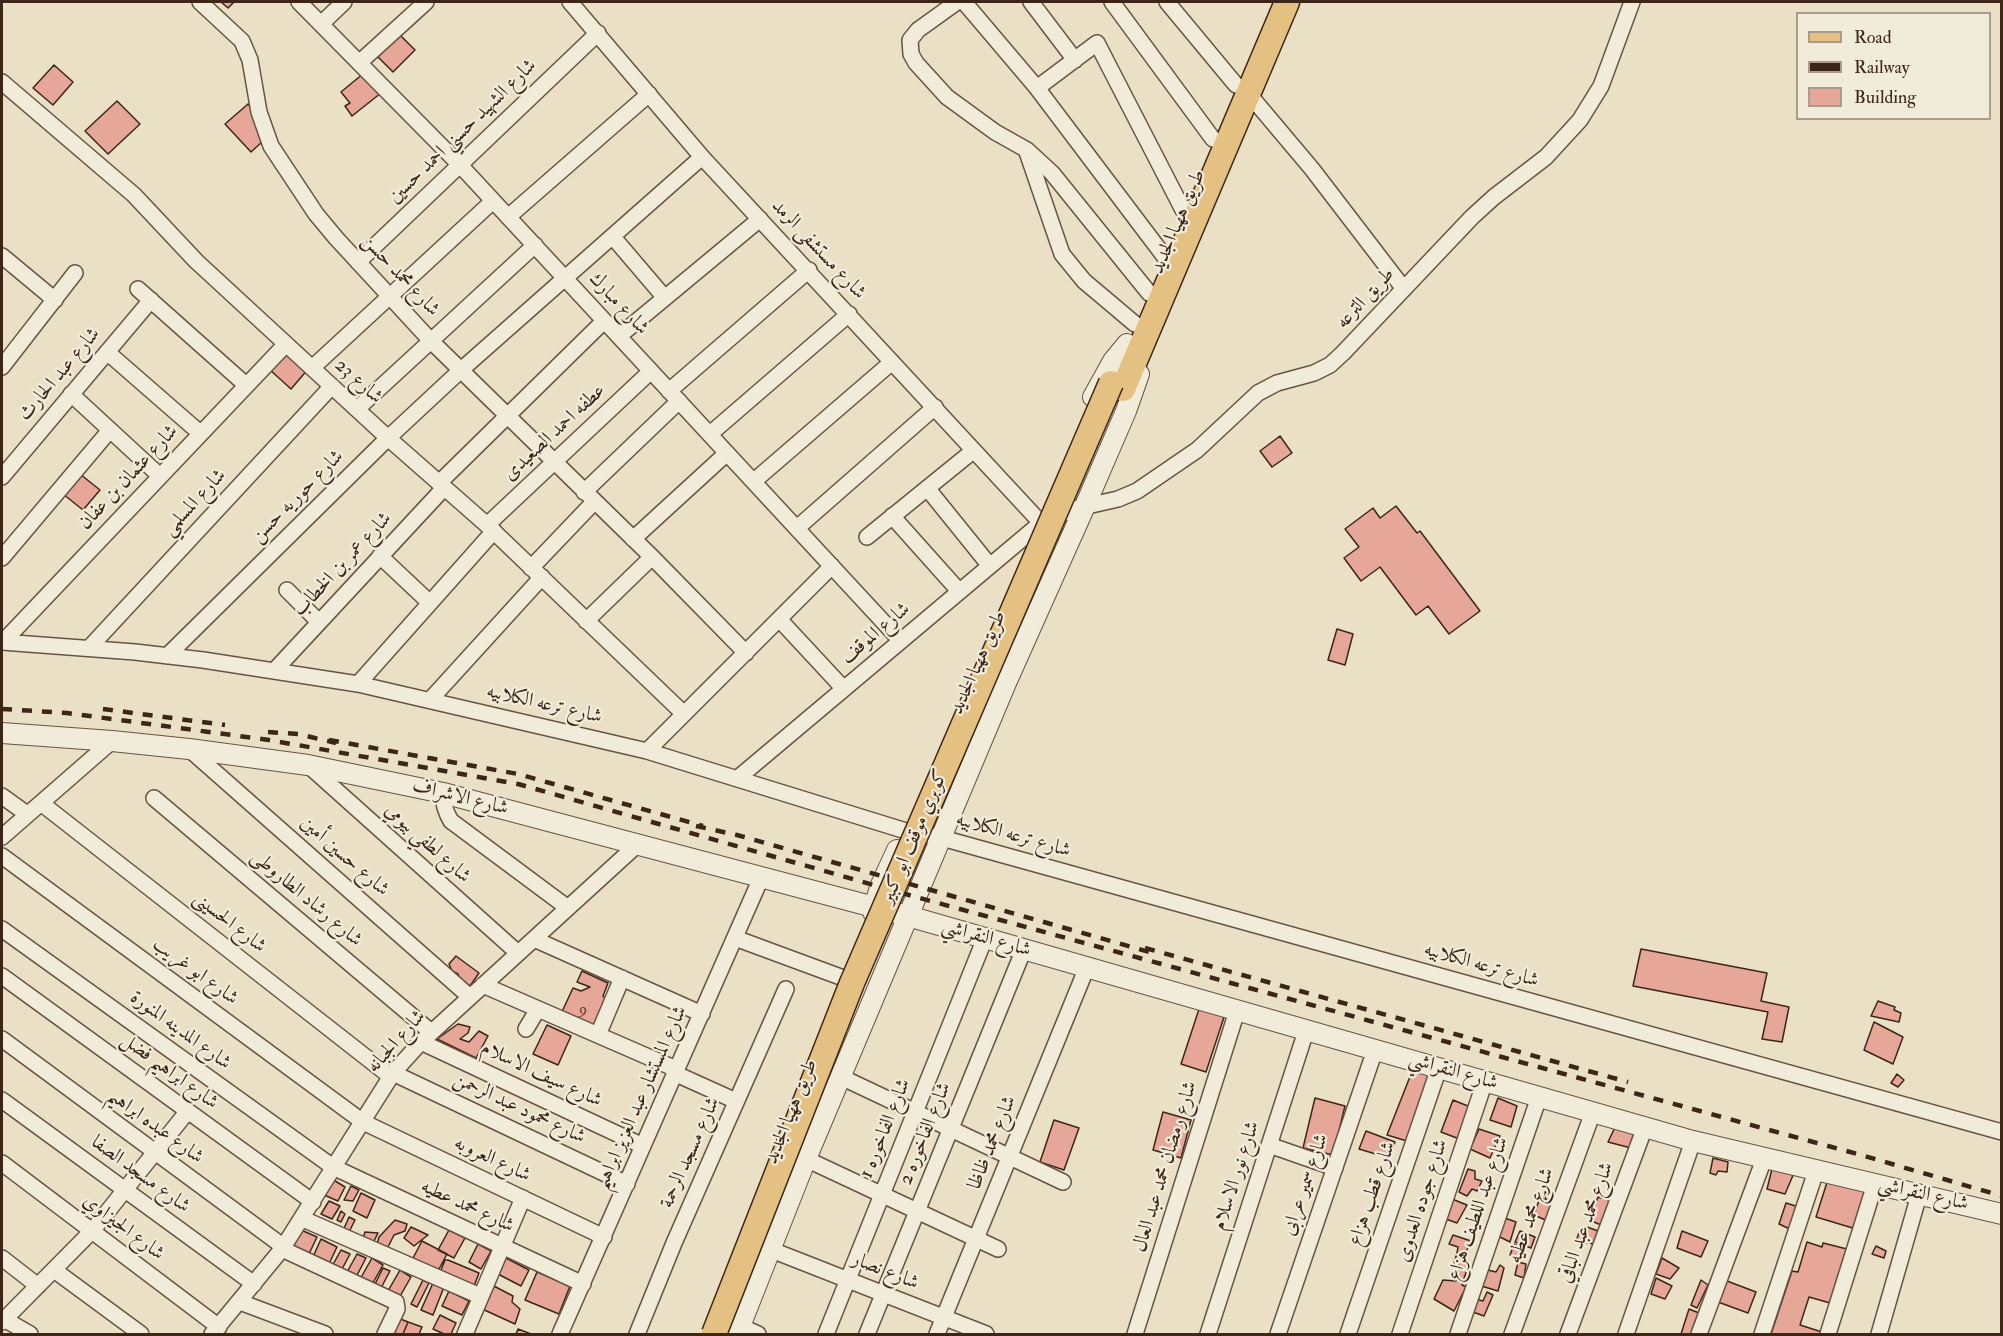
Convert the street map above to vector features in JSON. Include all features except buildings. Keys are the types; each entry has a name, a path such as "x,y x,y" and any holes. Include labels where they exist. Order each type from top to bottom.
{"main road":[{"name":"طريق ههيا الجديد","path":"1135,339 1242,89 1272,2"},
{"name":"طريق ههيا الجديد","path":"1135,339 1149,293 1213,140 1287,2"},
{"name":"كوبري موقف ابو كبير","path":"741,1332 865,988 1135,339"},
{"name":"كوبري موقف ابو كبير","path":"714,1335 852,983 1117,386"}],"street":[{"name":"شارع محمد حسن","path":"200,2 242,41 250,60 258,112 271,146 316,214 431,341 746,652"},
{"name":"شارع مبارك","path":"298,2 460,165 901,641"},
{"path":"321,24 344,2"},
{"path":"359,63 426,2"},
{"name":"شارع مستشفى الرمد","path":"570,2 702,157 1041,523"},
{"path":"957,2 918,30 910,40 911,54 915,63 947,97 995,132 1027,150 1052,173 1149,293"},
{"path":"964,2 1036,88 1164,256"},
{"path":"1031,2 1075,60"},
{"path":"1112,2 1213,140"},
{"path":"1167,2 1312,169 1404,289"},
{"name":"طريق الترعه","path":"1041,523 1061,513 1118,499 1137,491 1197,450 1258,393 1276,383 1314,373 1330,365 1472,217 1546,157 1580,120 1601,86 1632,2"},
{"name":"شارع الشهيد حسني احمد حسين","path":"358,262 598,33"},
{"path":"1036,88 1097,43 1184,210"},
{"name":"شارع 23","path":"2,82 134,195 196,261 388,438 490,528 684,714"},
{"path":"508,217 649,94"},
{"path":"1027,150 1062,254 1135,339"},
{"name":"شارع حوريه حسن","path":"168,656 388,438 461,370 702,157"},
{"path":"312,368 493,201"},
{"path":"619,336 760,219"},
{"path":"613,237 664,298"},
{"path":"357,409 535,245"},
{"path":"2,256 55,300"},
{"path":"430,700 536,572 589,497 674,396 808,270"},
{"path":"2,367 75,273"},
{"path":"138,289 246,385"},
{"name":"شارع عبد الحارث","path":"2,477 151,300"},
{"path":"710,434 849,314"},
{"name":"شارع عمر بن الخطاب","path":"274,671 380,556 441,485 507,416 604,321"},
{"name":"طريق ههيا الجديد","path":"741,1332 769,1249 806,1159 1006,683 1134,391 1140,369 1135,339"},
{"name":"طريق ههيا الجديد","path":"705,1335 788,1121 875,908 880,887 1041,523 1095,393 1113,361 1135,339"},
{"name":"شارع عثمان بن عفان","path":"2,642 285,344"},
{"path":"107,352 200,433"},
{"path":"754,482 892,362"},
{"name":"عطفه احمد الصعيدى","path":"358,684 430,603 490,528 554,462 651,371"},
{"name":"شارع المسلمي","path":"88,648 332,386"},
{"path":"71,394 160,476"},
{"path":"797,528 934,407"},
{"path":"2,558 110,430"},
{"path":"867,537 973,451"},
{"path":"633,540 727,453"},
{"path":"927,488 990,566"},
{"path":"892,516 959,591"},
{"name":"شارع الموقف","path":"738,778 1041,523"},
{"path":"380,556 430,603"},
{"path":"586,621 652,557"},
{"path":"647,751 832,566"},
{"path":"287,590 319,622"},
{"path":"779,619 844,689"},
{"name":"شارع ترعه الكلابيه","path":"2,642 168,656 358,684 647,751 906,831 942,838 2001,1132"},
{"name":"شارع الاشراف","path":"2,733 189,749 308,765 443,793 908,916"},
{"path":"2,837 112,741"},
{"name":"شارع حسين أمين","path":"189,749 470,997"},
{"name":"شارع لطفي بيومي","path":"308,765 518,954"},
{"path":"443,793 445,812 451,821 568,908"},
{"path":"2,796 27,814"},
{"name":"شارع رشاد الطاروطى","path":"154,798 426,1037"},
{"name":"شارع الحسينى","path":"41,803 392,1074"},
{"name":"شارع الجبانه","path":"216,1331 283,1248 303,1219 392,1074 426,1037 638,844"},
{"name":"شارع ابو غريب","path":"2,856 363,1122"},
{"name":"شارع المستشار عبد العزيز ابراهيم","path":"560,1335 761,878"},
{"name":"شارع النقراشي","path":"908,916 1693,1141 2001,1214"},
{"name":"شارع المدينه المنورة","path":"2,929 333,1167"},
{"path":"735,938 846,979"},
{"name":"شارع الفاخوره 1","path":"826,1335 985,938"},
{"path":"534,939 702,1014"},
{"name":"شارع الفاخوره 2","path":"867,1335 1024,950"},
{"name":"شارع محمد ظاظا","path":"937,1335 1087,968"},
{"name":"شارع ابراهيم فضل","path":"2,976 313,1202"},
{"path":"598,1035 622,978"},
{"path":"483,985 598,1035 736,1101"},
{"name":"شارع مسجد الرحمة","path":"637,1335 786,989"},
{"path":"526,1029 538,1009"},
{"name":"شارع رمضان محمد عبد العال","path":"1135,1335 1237,1011"},
{"name":"شارع نور الاسلام","path":"1208,1335 1306,1031"},
{"name":"شارع سيف الاسلام","path":"426,1037 643,1146"},
{"name":"شارع عبده ابراهيم","path":"2,1039 283,1248 393,1301 397,1306 385,1335"},
{"name":"شارع سمير عرابى","path":"1278,1335 1375,1050"},
{"name":"شارع قطب هزاع","path":"1348,1335 1439,1068"},
{"name":"شارع محمود عبد الرحمن","path":"392,1074 627,1184"},
{"path":"841,1077 1063,1182"},
{"name":"شارع جوده العدوى","path":"1400,1335 1485,1081"},
{"name":"شارع عبد اللطيف هزاع","path":"1458,1335 1539,1097"},
{"name":"شارع مسجد الصفا","path":"2,1100 254,1284"},
{"path":"30,1335 3,1320 92,1231 187,1112"},
{"name":"شارع محمد عطيه","path":"1512,1335 1593,1112"},
{"name":"شارع العروبه","path":"363,1122 604,1237"},
{"name":"شارع محمد عبد الباقي","path":"1568,1335 1645,1127"},
{"path":"1626,1335 1693,1141"},
{"path":"1269,1145 1335,1168"},
{"path":"806,1159 998,1249"},
{"path":"1699,1335 1764,1159"},
{"name":"شارع الجيزاوي","path":"2,1163 92,1231 216,1331"},
{"name":"شارع محمد عطيه","path":"333,1167 583,1284"},
{"path":"1762,1335 1816,1171"},
{"path":"1828,1335 1875,1184"},
{"path":"1879,1335 1919,1195"},
{"path":"465,1335 523,1198"},
{"path":"303,1219 480,1296"},
{"name":"شارع نصار","path":"769,1249 986,1335"},
{"path":"2,1258 38,1286"},
{"path":"54,1270 141,1335"},
{"path":"240,1302 325,1335"}],"railway":[{"path":"2,709 67,713 269,740 518,784 916,897 1861,1155 2002,1196"},
{"path":"103,709 225,725"},
{"path":"268,732 298,734 336,743"},
{"path":"329,740 518,774 703,826"},
{"path":"696,826 737,835 1153,953"},
{"path":"1145,948 1628,1082"}]}
